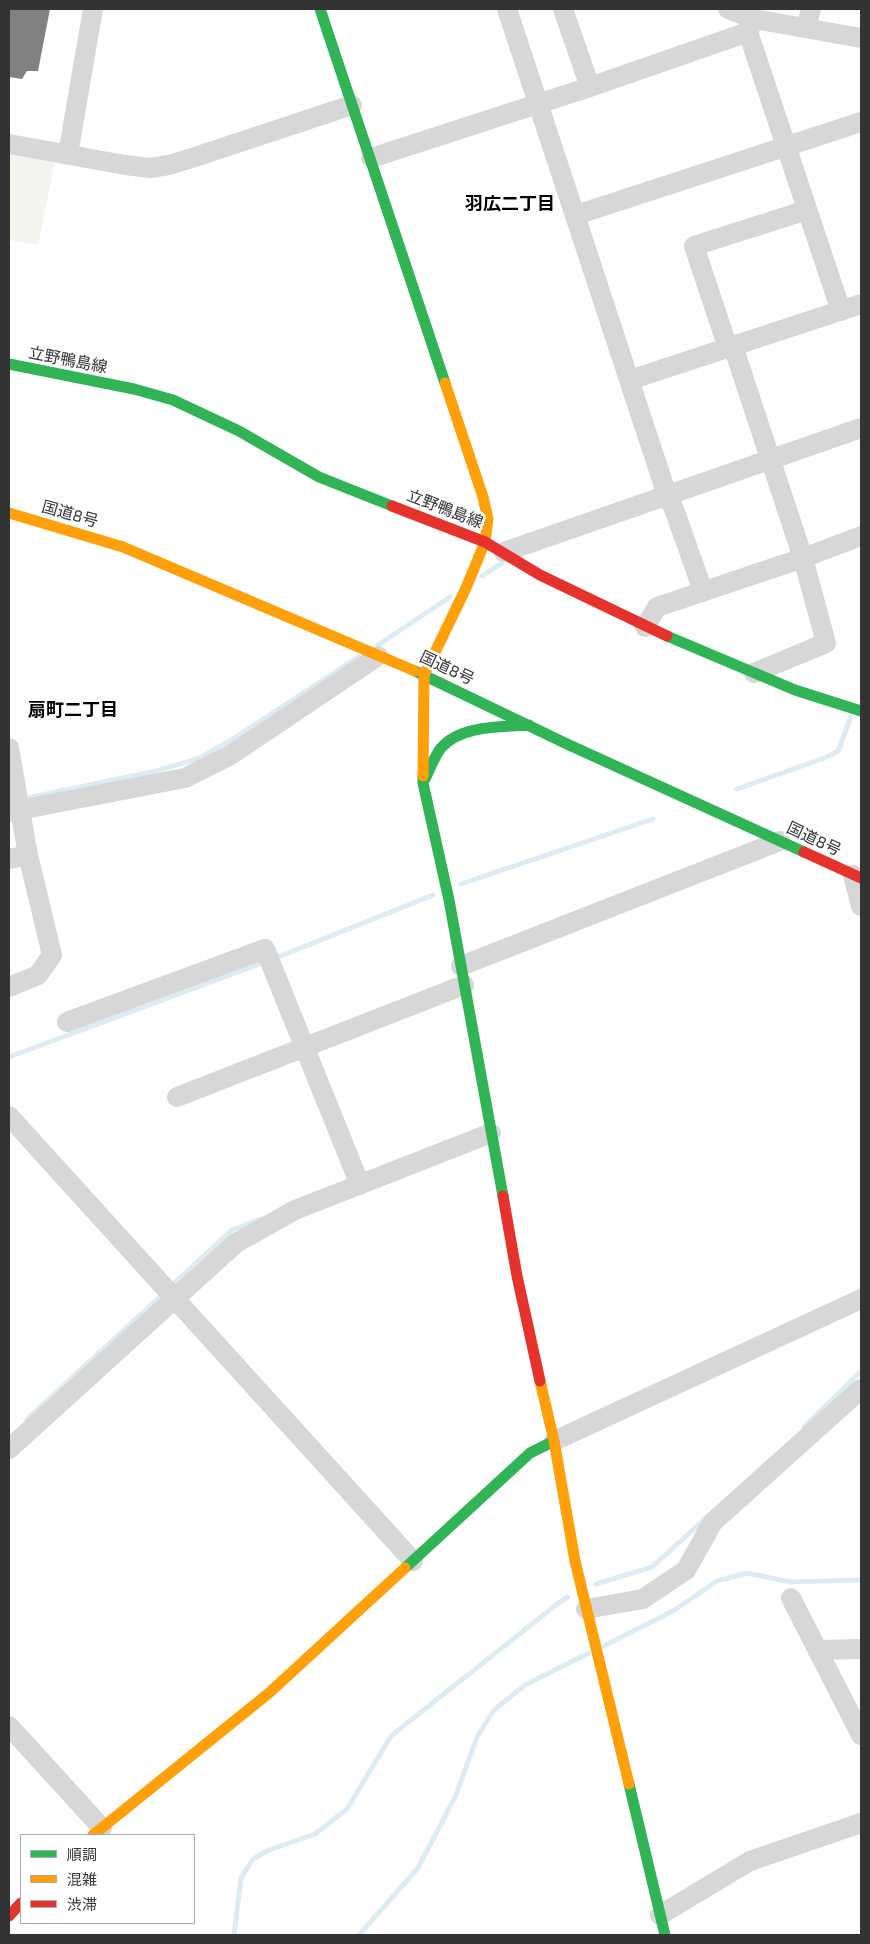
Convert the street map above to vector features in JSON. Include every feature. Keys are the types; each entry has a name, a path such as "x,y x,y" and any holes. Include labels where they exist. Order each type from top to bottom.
{"main road":[{"path":"320,9 483,497 488,519 485,542 466,588 424,675 423,783 449,900 517,1276 554,1441 575,1560 665,1935"},
{"name":"立野鴨島線","path":"9,364 134,389 173,400 239,431 320,477 485,542 537,573 645,626 754,673 833,703 860,710"},
{"name":"国道8号","path":"9,513 123,547 424,675 857,876"},
{"path":"423,783 441,746 452,739 466,733 493,728 529,725"},
{"path":"98,1831 269,1692 530,1453 554,1441"},
{"path":"9,1916 20,1904"}],"street":[{"path":"68,154 92,9"},
{"path":"508,9 670,501 703,591"},
{"path":"563,9 590,87"},
{"path":"728,9 751,25 785,147 841,310"},
{"path":"806,28 811,9"},
{"path":"371,158 538,102 590,87 751,25 806,28 861,38"},
{"path":"9,144 150,168 169,165 352,105"},
{"path":"576,215 861,122"},
{"path":"754,673 826,643 803,558 773,466 694,246 807,210"},
{"path":"630,380 861,304"},
{"path":"504,552 670,501 773,466 861,428"},
{"path":"645,626 658,607 803,558 861,536"},
{"path":"14,811 185,778 229,756 378,656"},
{"path":"9,749 18,857 52,955 38,975 9,987"},
{"path":"177,1097 304,1047 463,975 780,841"},
{"path":"857,876 861,906"},
{"path":"67,1022 265,949 360,1185"},
{"path":"9,1116 412,1561"},
{"path":"9,1449 169,1293 236,1243 295,1210 491,1134"},
{"path":"554,1441 861,1299"},
{"path":"586,1609 643,1599 686,1570 714,1522 861,1390"},
{"path":"790,1598 861,1735"},
{"path":"817,1650 861,1649"},
{"path":"9,1726 98,1831"},
{"path":"660,1915 750,1861 861,1824"}],"shaded area":[{"path":"9,144 57,152 38,245 9,240"}],"building":[{"path":"9,9 50,9 38,71 27,71 22,79 9,77"}],"waterway":[{"path":"482,576 502,563"},
{"path":"378,645 450,597"},
{"path":"23,799 156,771 200,758 236,737 358,657"},
{"path":"737,789 827,757 838,751 851,717"},
{"path":"461,884 653,819"},
{"path":"273,959 433,895"},
{"path":"9,1057 265,962"},
{"path":"170,1287 232,1230 260,1219"},
{"path":"27,1419 164,1293"},
{"path":"804,1427 861,1371"},
{"path":"596,1584 652,1567 707,1517"},
{"path":"604,1646 673,1611 717,1581 747,1573 791,1582 861,1580"},
{"path":"234,1935 241,1878 253,1859 269,1850 315,1834 347,1809 391,1736 568,1597"},
{"path":"359,1935 418,1868 456,1795 477,1737 494,1710 525,1685 589,1653"}],"traffic: fast":[{"path":"320,9 445,383"},
{"path":"9,364 134,389 173,400 239,431 319,477 392,506"},
{"path":"667,636 795,690 861,711"},
{"path":"415,671 567,744 804,852"},
{"path":"425,779 434,759 449,740 470,731 494,727 529,725"},
{"path":"423,776 449,900 503,1196"},
{"path":"405,1568 530,1453 554,1441"},
{"path":"629,1784 665,1935"}],"traffic: slow":[{"path":"423,776 424,675 466,588 485,542 488,519 483,497 445,383"},
{"path":"9,513 123,547 415,671"},
{"path":"540,1381 554,1441 575,1561 629,1784"},
{"path":"94,1834 269,1693 405,1568"}],"traffic: jam":[{"path":"392,506 485,542 540,575 667,636"},
{"path":"804,852 861,878"},
{"path":"503,1196 517,1276 540,1381"},
{"path":"9,1916 20,1904"}],"district":[{"name":"羽広二丁目","path":"510,204"},
{"name":"扇町二丁目","path":"73,710"}]}
